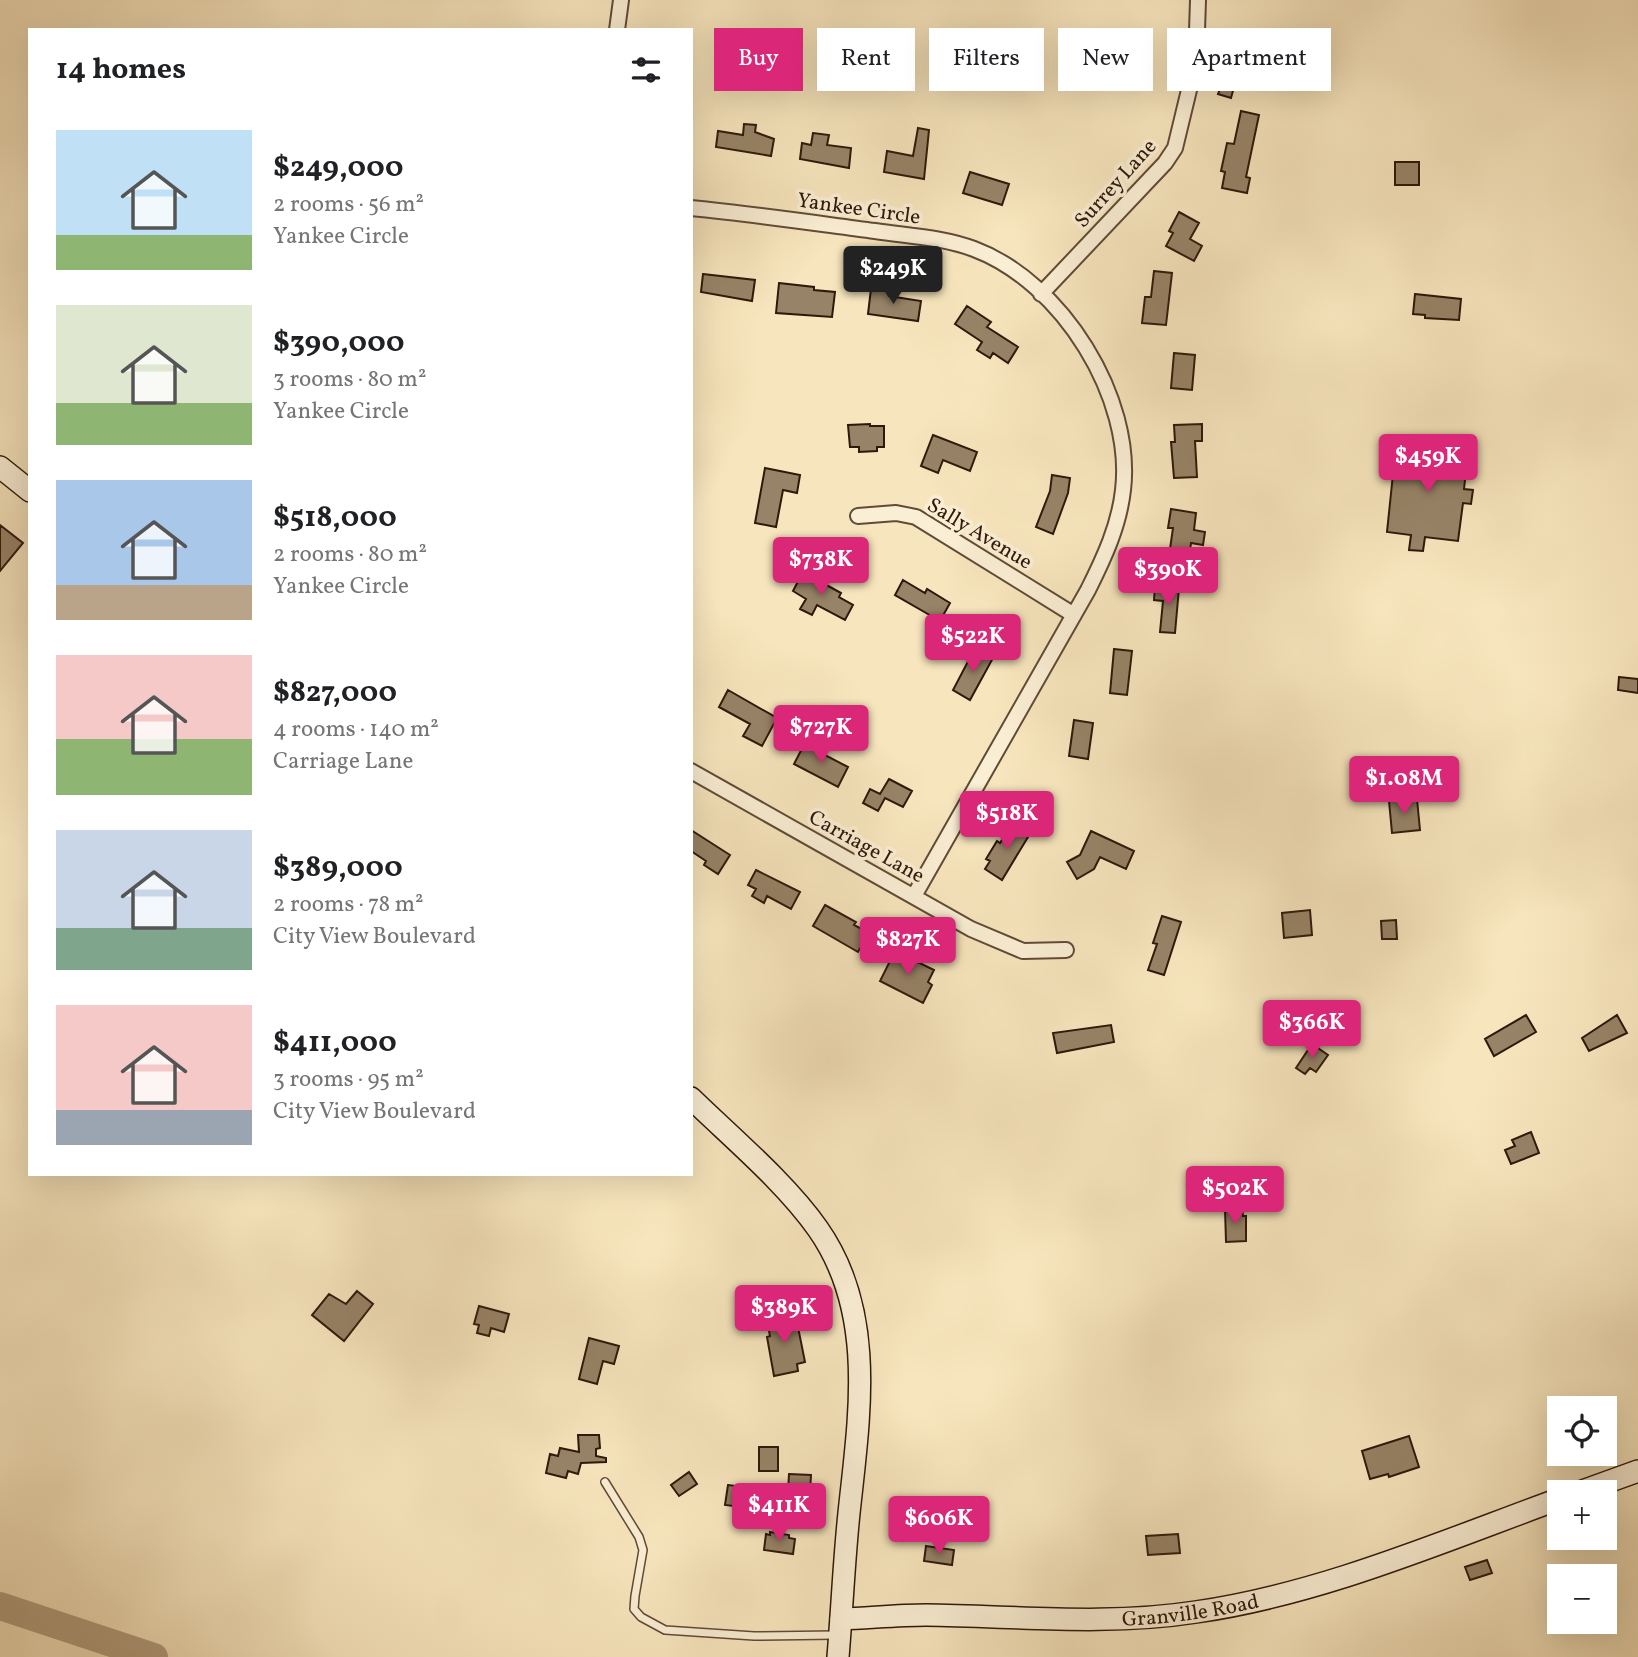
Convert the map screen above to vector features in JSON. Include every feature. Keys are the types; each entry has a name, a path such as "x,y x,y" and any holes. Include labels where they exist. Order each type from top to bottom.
{"street":[{"path":"617,28 621,0"},
{"name":"Surrey Lane","path":"1041,294 1166,163 1175,148 1196,61 1198,0"},
{"name":"Yankee Circle","path":"693,208 961,245 983,253 1002,263 1041,294 1080,338 1093,357 1116,413 1124,451 1124,490 1115,529 1104,557 1074,615 914,896"},
{"path":"0,467 28,489"},
{"name":"Sally Avenue","path":"858,516 896,513 916,517 1074,615"},
{"name":"Carriage Lane","path":"693,772 971,929 1023,951 1066,950"},
{"path":"693,1100 761,1166 818,1228 836,1261 859,1335 861,1370 858,1443 849,1515 838,1657"},
{"path":"1613,1480 1638,1471"},
{"name":"Granville Road","path":"841,1627 926,1615 1090,1620 1140,1619 1196,1612 1247,1603 1332,1580 1547,1503"}],"lane":[{"path":"605,1482 639,1536 643,1550 634,1609 640,1617 665,1630 754,1636 841,1627"}],"building":[{"path":"1219,91 1233,91 1231,98 1218,94"},
{"path":"1241,111 1259,115 1246,177 1250,178 1247,193 1222,188 1225,172 1221,171 1227,143 1234,144"},
{"path":"744,124 756,125 755,132 774,139 771,156 716,147 718,131 743,135"},
{"path":"918,128 929,130 924,179 884,172 887,151 913,156"},
{"path":"813,133 829,135 827,145 851,148 849,168 800,159 802,143 811,145"},
{"path":"1395,162 1419,162 1419,185 1395,185"},
{"path":"970,172 1009,184 1002,205 963,193"},
{"path":"1179,212 1199,223 1190,239 1202,246 1194,261 1166,246 1173,233 1169,231"},
{"path":"1154,271 1172,273 1166,325 1142,323 1145,297 1151,297"},
{"path":"703,274 755,280 752,301 701,292"},
{"path":"779,283 835,292 832,317 776,313"},
{"path":"871,289 886,291 889,296 921,301 918,321 868,314"},
{"path":"1415,294 1461,299 1459,320 1425,318 1425,315 1413,314"},
{"path":"967,306 991,322 987,327 1018,347 1008,363 993,353 990,358 977,350 982,342 955,324"},
{"path":"1174,353 1195,355 1192,390 1171,388"},
{"path":"1202,424 1202,441 1195,441 1197,477 1174,478 1171,442 1175,442 1174,425"},
{"path":"848,425 884,426 884,447 877,447 877,451 859,452 859,447 850,447"},
{"path":"933,435 977,452 970,471 943,460 938,473 921,466"},
{"path":"1396,445 1468,453 1464,489 1473,490 1471,504 1463,503 1458,541 1425,537 1423,551 1409,550 1411,535 1387,532"},
{"path":"765,468 800,475 797,493 783,490 776,527 755,523"},
{"path":"1052,475 1070,478 1068,493 1053,534 1036,527 1050,491"},
{"path":"1171,509 1196,513 1194,530 1205,532 1203,545 1191,543 1188,566 1168,563 1173,528 1168,528"},
{"path":"0,525 23,543 0,571"},
{"path":"803,572 841,593 839,597 853,605 845,620 817,605 812,615 800,609 806,599 793,591"},
{"path":"903,580 925,593 927,589 950,603 940,621 895,595"},
{"path":"1155,586 1179,588 1175,633 1160,632 1163,601 1154,600"},
{"path":"975,648 993,658 970,700 953,690"},
{"path":"1114,649 1132,651 1127,695 1110,693"},
{"path":"1619,677 1638,679 1638,693 1618,690"},
{"path":"728,690 777,718 762,746 743,736 750,724 719,707"},
{"path":"1074,720 1093,723 1088,759 1069,756"},
{"path":"806,741 822,750 821,753 848,767 838,787 794,764"},
{"path":"889,779 912,791 903,807 885,798 878,811 863,803 870,789 880,794"},
{"path":"1417,799 1420,830 1392,833 1389,801"},
{"path":"1016,823 1031,832 1002,880 985,869 990,861 986,859 997,841 1000,843 1005,835 1007,837"},
{"path":"693,831 730,855 718,874 704,865 706,861 693,852"},
{"path":"1091,831 1134,851 1126,869 1100,857 1094,869 1077,879 1067,862 1080,855"},
{"path":"756,870 800,892 791,909 767,896 764,903 752,896 756,889 748,885"},
{"path":"825,905 856,922 854,925 869,933 858,952 813,926"},
{"path":"1310,910 1312,935 1284,938 1282,913"},
{"path":"1162,916 1181,922 1164,975 1148,970 1157,944 1153,943"},
{"path":"1396,920 1397,939 1382,939 1381,921"},
{"path":"895,951 934,970 928,982 932,985 923,1003 880,981"},
{"path":"1526,1015 1536,1032 1494,1056 1485,1039"},
{"path":"1617,1015 1627,1033 1589,1051 1582,1038"},
{"path":"1111,1025 1114,1042 1057,1053 1053,1033"},
{"path":"1312,1044 1328,1055 1316,1072 1310,1068 1305,1074 1296,1068"},
{"path":"1531,1132 1539,1153 1511,1164 1505,1150 1515,1146 1512,1140"},
{"path":"1201,1175 1218,1197 1204,1207 1187,1186"},
{"path":"1225,1209 1242,1209 1243,1216 1246,1216 1246,1241 1226,1242"},
{"path":"357,1291 373,1304 344,1341 312,1315 329,1294 346,1304"},
{"path":"479,1306 509,1314 504,1332 491,1328 489,1336 477,1333 479,1325 474,1324"},
{"path":"787,1312 790,1328 798,1327 805,1362 797,1364 798,1371 774,1376 766,1315"},
{"path":"589,1338 619,1346 614,1364 603,1361 597,1384 579,1379"},
{"path":"578,1435 599,1435 600,1448 596,1449 596,1456 606,1458 606,1462 581,1463 578,1474 568,1471 566,1478 546,1473 550,1454 558,1456 560,1448 579,1452"},
{"path":"1409,1436 1419,1467 1389,1477 1388,1474 1370,1479 1362,1451"},
{"path":"759,1447 778,1447 778,1471 759,1471"},
{"path":"689,1472 697,1484 679,1496 671,1485"},
{"path":"789,1474 811,1475 810,1493 788,1492"},
{"path":"728,1485 744,1487 741,1507 725,1505"},
{"path":"955,1505 985,1511 980,1540 950,1534"},
{"path":"770,1532 789,1535 789,1538 795,1539 793,1554 764,1550 766,1534 770,1535"},
{"path":"1178,1534 1180,1553 1148,1555 1146,1536"},
{"path":"926,1546 954,1550 952,1565 924,1561"},
{"path":"1487,1560 1492,1573 1470,1580 1465,1567"}],"waterway":[{"path":"0,1606 154,1657"}]}
